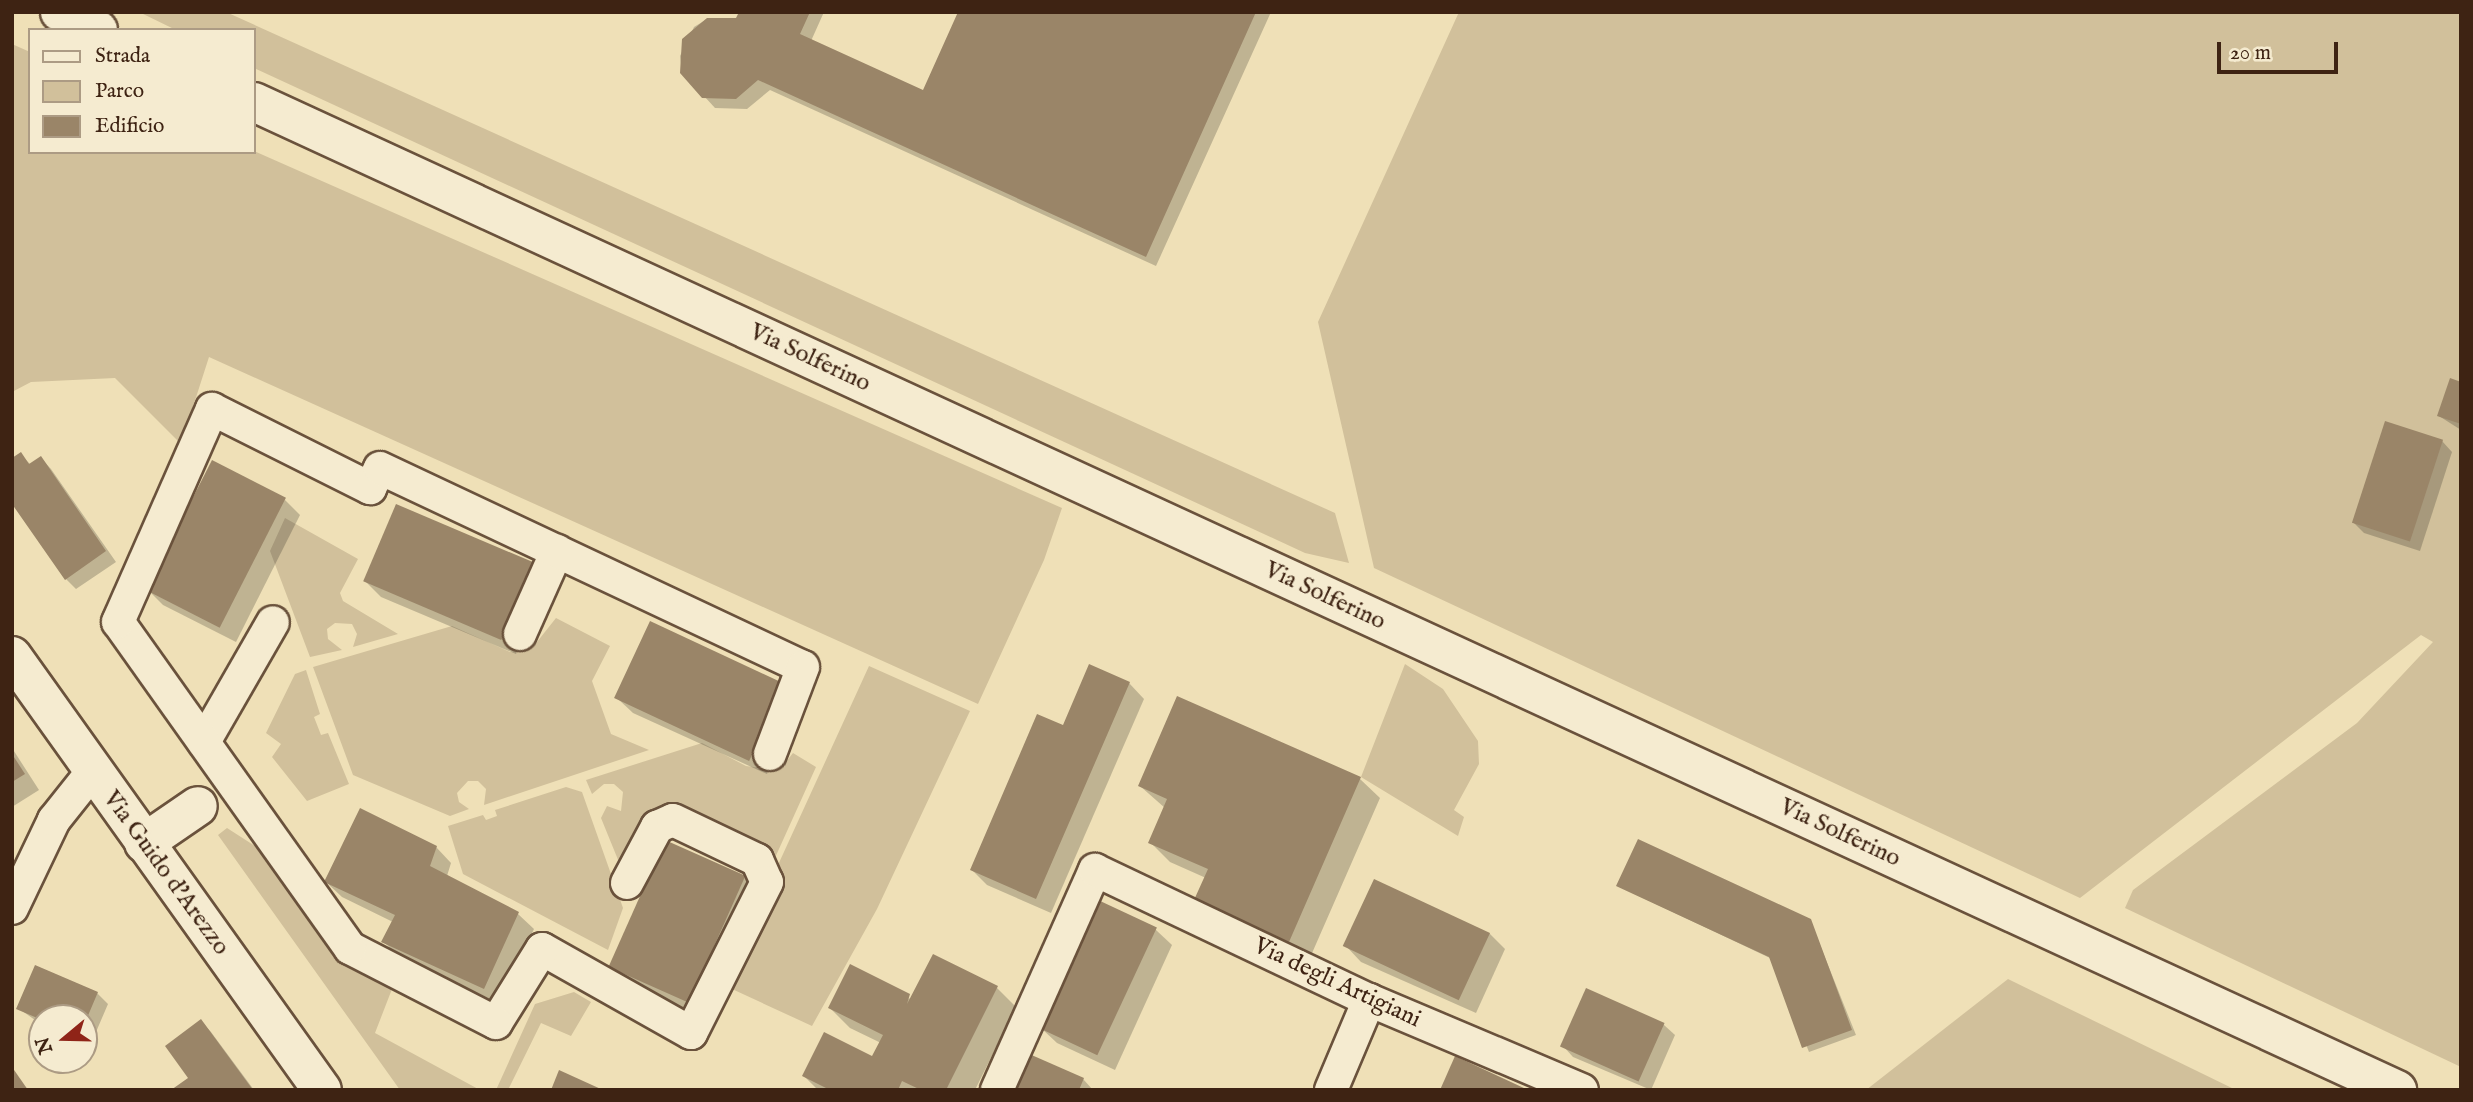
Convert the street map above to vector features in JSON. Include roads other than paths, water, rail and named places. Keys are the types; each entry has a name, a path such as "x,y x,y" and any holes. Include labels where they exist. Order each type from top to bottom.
{"main road":[{"path":"60,12 94,28"},
{"name":"Via Solferino","path":"256,103 2397,1090"},
{"name":"Via Guido d'Arezzo","path":"12,656 322,1090"},
{"path":"145,843 198,806"}],"street":[{"path":"627,883 657,827 673,820 757,860 767,882 691,1033 542,949 496,1023 350,948 118,622 212,409 370,488 380,468 803,667 770,754"},
{"path":"520,634 557,551"},
{"path":"204,742 273,622"},
{"path":"12,908 54,820 93,771"},
{"path":"198,806 233,783"},
{"name":"Via degli Artigiani","path":"997,1090 1095,870 1369,1000 1582,1090"},
{"path":"1331,1090 1369,1000"}]}
